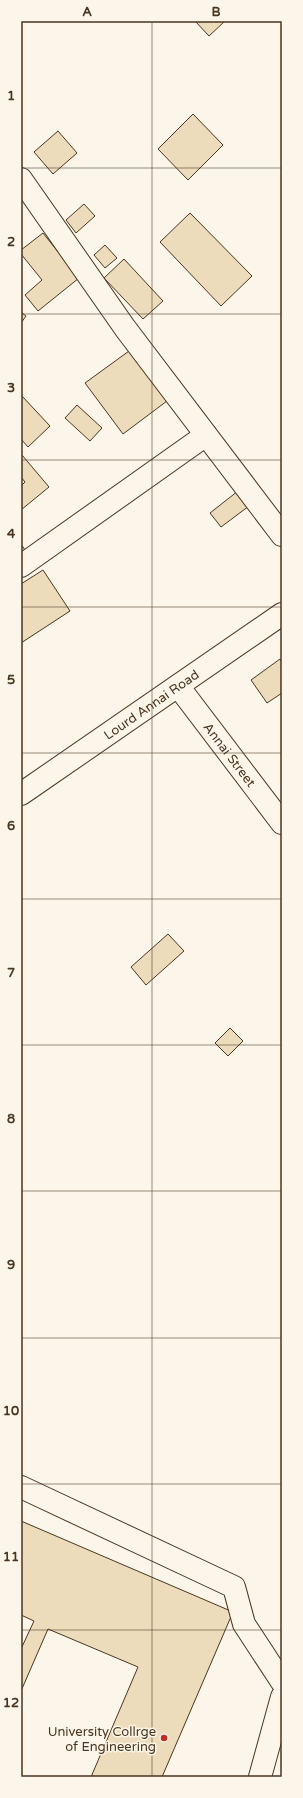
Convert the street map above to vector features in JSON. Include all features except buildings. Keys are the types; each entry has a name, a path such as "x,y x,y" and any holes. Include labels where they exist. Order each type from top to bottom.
{"street":[{"path":"21,179 124,328 282,535"},
{"path":"21,566 206,436"},
{"name":"Lourd Annai Road","path":"21,794 282,614"},
{"name":"Annai Street","path":"178,686 282,822"},
{"path":"21,1487 234,1587 244,1624 282,1682"},
{"path":"263,1776 282,1697"}],"place":[{"name":"University Collrge of Engineering","path":"164,1738"}]}
